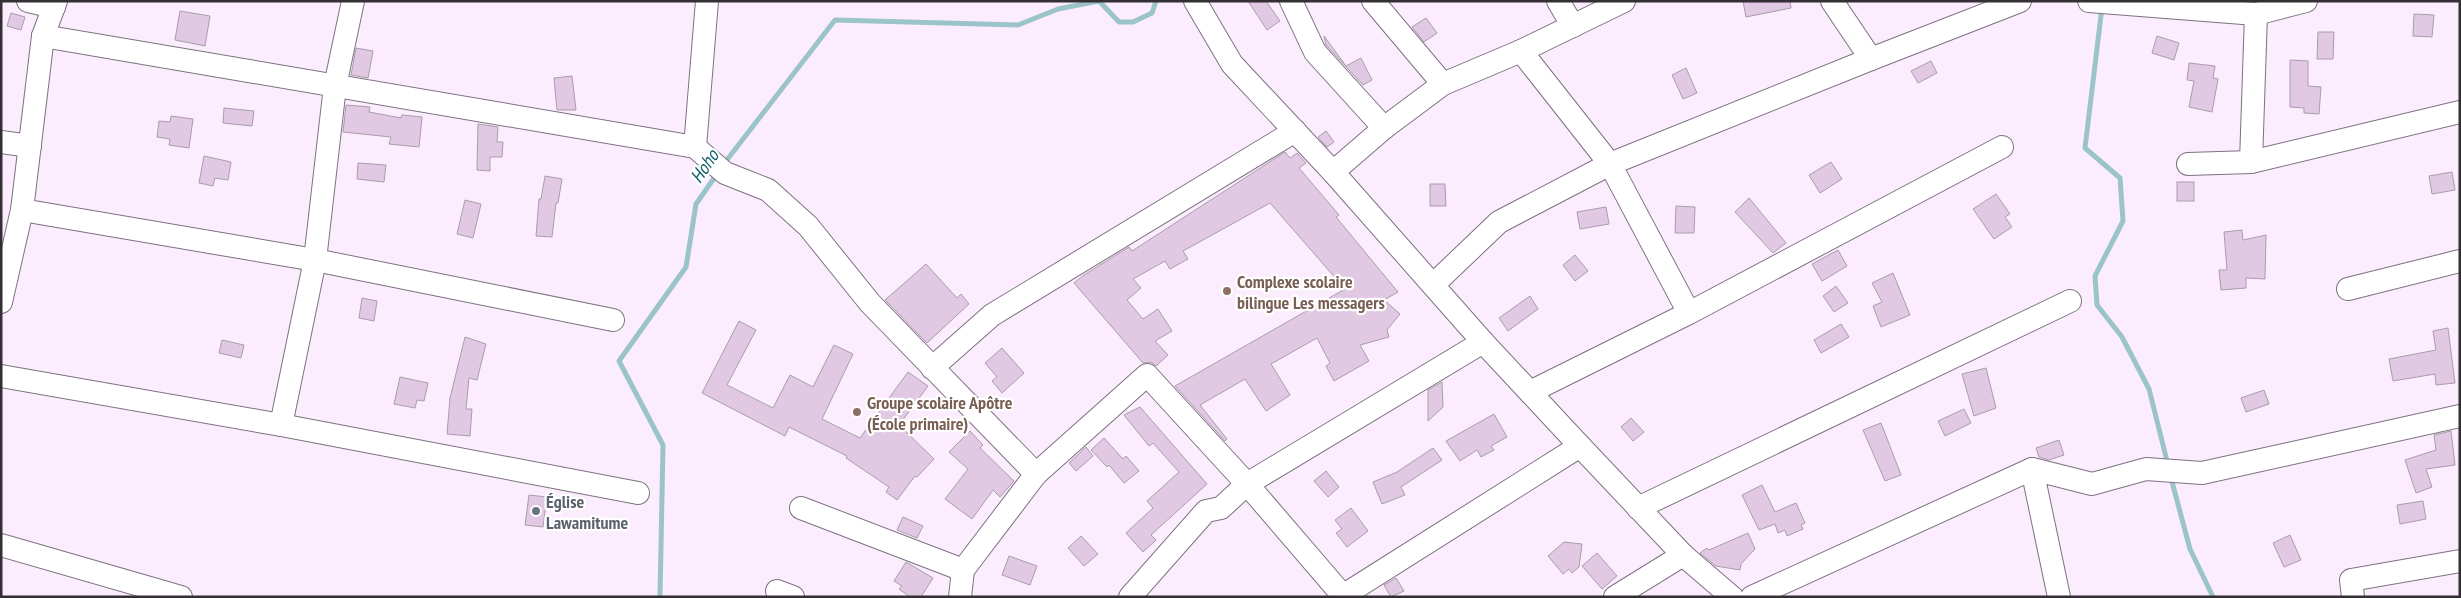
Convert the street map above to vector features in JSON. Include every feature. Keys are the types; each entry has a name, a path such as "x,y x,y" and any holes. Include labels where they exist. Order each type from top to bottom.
{"street":[{"path":"3,288 22,210 43,36 55,4 28,1"},
{"path":"281,425 315,260 336,86 353,1"},
{"path":"695,146 708,1"},
{"path":"1195,1 1232,64 1333,172 1434,284 1483,342 1638,508 1683,555 1732,597"},
{"path":"1291,1 1315,52 1384,128"},
{"path":"1373,1 1443,84"},
{"path":"1558,1 1573,26"},
{"path":"1333,172 1384,128 1443,84 1521,51 1624,1"},
{"path":"1832,1 1871,59"},
{"path":"1434,284 1499,222 1610,164 2020,1"},
{"path":"2089,1 2256,14 2306,1"},
{"path":"2251,162 2256,14"},
{"path":"43,36 695,146 720,170 768,190 808,226 870,303 1036,474"},
{"path":"1521,51 1610,164 1689,313"},
{"path":"2188,164 2251,162 2460,112"},
{"path":"932,368 992,315 1295,131"},
{"path":"1,142 30,146"},
{"path":"1530,392 1689,313 2002,147"},
{"path":"22,210 315,260 613,320"},
{"path":"2348,289 2460,261"},
{"path":"1638,508 2070,301"},
{"path":"1130,597 1206,511 1221,508 1247,484 1483,342"},
{"path":"960,597 963,570 1036,474 1147,375 1247,484 1343,596 1580,446"},
{"path":"1,376 281,425 638,492"},
{"path":"1752,597 2032,469 2092,484 2146,469 2202,473 2460,416"},
{"path":"2032,469 2059,597"},
{"path":"801,508 963,570"},
{"path":"1,545 181,597"},
{"path":"1615,597 1683,555"},
{"path":"2353,597 2351,580 2460,561"}],"building":[{"path":"1248,1 1266,1 1280,21 1267,30"},
{"path":"1743,1 1790,1 1791,8 1746,17"},
{"path":"180,11 210,16 205,46 175,40"},
{"path":"11,13 25,17 21,30 7,26"},
{"path":"2414,14 2434,15 2432,37 2413,36"},
{"path":"1426,18 1437,33 1424,42 1412,27"},
{"path":"2318,32 2334,32 2333,59 2317,59"},
{"path":"1324,36 1346,66 1361,58 1372,80 1363,85 1326,45"},
{"path":"2157,36 2179,43 2174,60 2152,53"},
{"path":"356,48 373,51 368,78 351,75"},
{"path":"2290,60 2308,61 2308,86 2321,87 2319,114 2304,113 2304,108 2290,107"},
{"path":"1931,61 1937,73 1918,83 1911,71"},
{"path":"2189,63 2215,66 2213,78 2218,79 2212,112 2189,107 2194,81 2187,80"},
{"path":"1686,68 1697,93 1683,99 1672,75"},
{"path":"572,76 576,110 557,110 554,78"},
{"path":"346,105 370,107 369,112 401,118 402,115 422,117 419,147 389,144 391,137 343,132"},
{"path":"224,108 254,111 252,126 223,123"},
{"path":"171,116 193,119 189,148 169,145 170,139 157,137 159,121 170,122"},
{"path":"478,124 498,127 497,142 503,142 502,157 490,157 490,171 477,170"},
{"path":"1326,131 1334,142 1327,147 1318,137"},
{"path":"1285,152 1290,158 1297,153 1306,163 1299,168 1339,215 1336,217 1398,292 1384,300 1400,314 1387,330 1389,337 1360,345 1369,361 1334,381 1326,366 1330,363 1317,338 1271,364 1290,395 1266,411 1245,379 1200,405 1227,439 1225,441 1175,386 1345,289 1270,203 1183,251 1188,259 1170,269 1165,261 1133,279 1141,288 1127,300 1143,319 1158,309 1172,331 1155,341 1168,355 1156,366 1151,362 1143,363 1074,283 1129,247 1132,251"},
{"path":"204,156 231,162 228,180 215,178 213,186 199,183"},
{"path":"1831,162 1842,179 1820,193 1809,175"},
{"path":"358,163 386,165 384,182 357,179"},
{"path":"2452,172 2455,190 2432,194 2429,176"},
{"path":"545,176 562,179 558,203 556,203 552,237 536,236 539,199 541,199"},
{"path":"2177,182 2194,182 2194,201 2177,201"},
{"path":"1430,184 1445,184 1446,206 1430,206"},
{"path":"1996,194 2010,214 2005,217 2012,227 1994,239 1973,209"},
{"path":"1749,198 1786,243 1773,253 1735,212"},
{"path":"465,200 481,204 473,238 457,234"},
{"path":"1676,206 1695,207 1694,233 1675,233"},
{"path":"1606,207 1609,224 1580,229 1577,212"},
{"path":"2242,230 2243,240 2266,235 2265,279 2246,278 2246,288 2221,290 2219,270 2227,270 2224,232"},
{"path":"1838,250 1847,266 1822,281 1812,264"},
{"path":"1575,255 1588,271 1575,281 1563,265"},
{"path":"926,264 957,298 961,294 969,304 927,343 885,300"},
{"path":"1893,273 1910,315 1881,327 1873,306 1882,302 1872,283"},
{"path":"1836,286 1848,303 1834,312 1823,296"},
{"path":"1530,296 1538,309 1508,331 1499,318"},
{"path":"362,298 377,301 374,321 359,318"},
{"path":"739,321 756,330 727,385 773,408 790,375 813,387 834,345 853,354 822,419 860,438 908,372 928,386 899,425 934,459 917,477 915,476 897,500 886,492 889,487 846,458 847,456 789,427 785,436 702,393"},
{"path":"1841,324 1849,337 1821,353 1814,340"},
{"path":"2448,328 2455,383 2436,385 2435,374 2393,381 2389,359 2436,350 2433,331"},
{"path":"465,337 486,344 477,380 469,378 466,409 472,409 470,436 447,434 450,398"},
{"path":"222,340 244,345 241,358 219,353"},
{"path":"1002,348 1024,373 1002,393 992,381 997,377 985,363"},
{"path":"1986,368 1996,408 1974,416 1962,374"},
{"path":"400,377 428,383 424,401 417,400 415,408 394,404"},
{"path":"1442,382 1443,407 1428,421 1428,390"},
{"path":"2264,390 2269,404 2246,412 2241,398"},
{"path":"1140,407 1207,484 1151,535 1156,540 1143,552 1126,533 1153,508 1147,501 1179,472 1153,443 1149,446 1124,415"},
{"path":"1964,409 1971,423 1945,436 1938,421"},
{"path":"1494,414 1507,437 1491,446 1494,450 1481,457 1477,450 1460,461 1446,441"},
{"path":"1631,418 1644,432 1633,441 1621,427"},
{"path":"1881,423 1901,475 1885,481 1863,430"},
{"path":"970,431 983,445 980,448 1014,481 1000,497 993,490 972,519 945,499 968,469 949,452"},
{"path":"2451,431 2455,465 2426,469 2432,487 2416,493 2405,460 2436,450 2434,435"},
{"path":"1104,438 1123,459 1126,456 1139,471 1124,483 1109,465 1107,467 1091,450"},
{"path":"2059,440 2064,455 2049,460 2039,457 2036,448"},
{"path":"1086,447 1093,456 1076,471 1069,463"},
{"path":"1433,448 1442,460 1401,487 1405,495 1382,504 1373,482 1397,472"},
{"path":"1326,471 1339,487 1328,497 1314,481"},
{"path":"1762,485 1775,512 1796,503 1805,523 1801,525 1803,529 1787,536 1785,530 1778,533 1775,524 1759,530 1742,495"},
{"name":"Église Lawamitume","path":"529,495 547,497 543,527 525,525"},
{"path":"2423,501 2426,519 2400,524 2397,505"},
{"path":"1351,508 1368,531 1347,547 1336,533 1342,529 1335,520"},
{"path":"903,517 923,526 917,538 897,530"},
{"path":"1748,533 1755,549 1741,564 1740,570 1716,566 1700,553 1707,548 1709,550"},
{"path":"2290,535 2301,560 2284,567 2273,543"},
{"path":"1081,536 1098,554 1084,566 1068,548"},
{"path":"1564,542 1582,544 1579,567 1572,573 1569,569 1563,574 1548,556"},
{"path":"1597,553 1617,576 1602,589 1582,566"},
{"path":"1009,556 1037,566 1030,585 1002,575"},
{"path":"906,562 933,578 921,597 910,597 899,589 902,586 894,581"},
{"path":"1396,578 1404,591 1391,597 1384,585"}],"waterway":[{"name":"Hoho","path":"1099,1 1119,22 1133,22 1152,13 1156,1"},
{"name":"Hoho","path":"723,165 835,20 1018,25 1058,9 1099,1"},
{"path":"2102,7 2085,148 2120,178 2123,221 2095,276 2097,305 2122,337 2149,389 2168,465"},
{"name":"Hoho","path":"660,597 663,445 619,361 686,267 696,204 717,174"},
{"path":"2171,478 2190,549 2213,597"}],"place":[{"name":"Complexe scolaire bilingue Les messagers","path":"1227,291"},
{"name":"Groupe scolaire Apôtre (École primaire)","path":"857,412"},
{"name":"Église Lawamitume","path":"536,511"}]}
